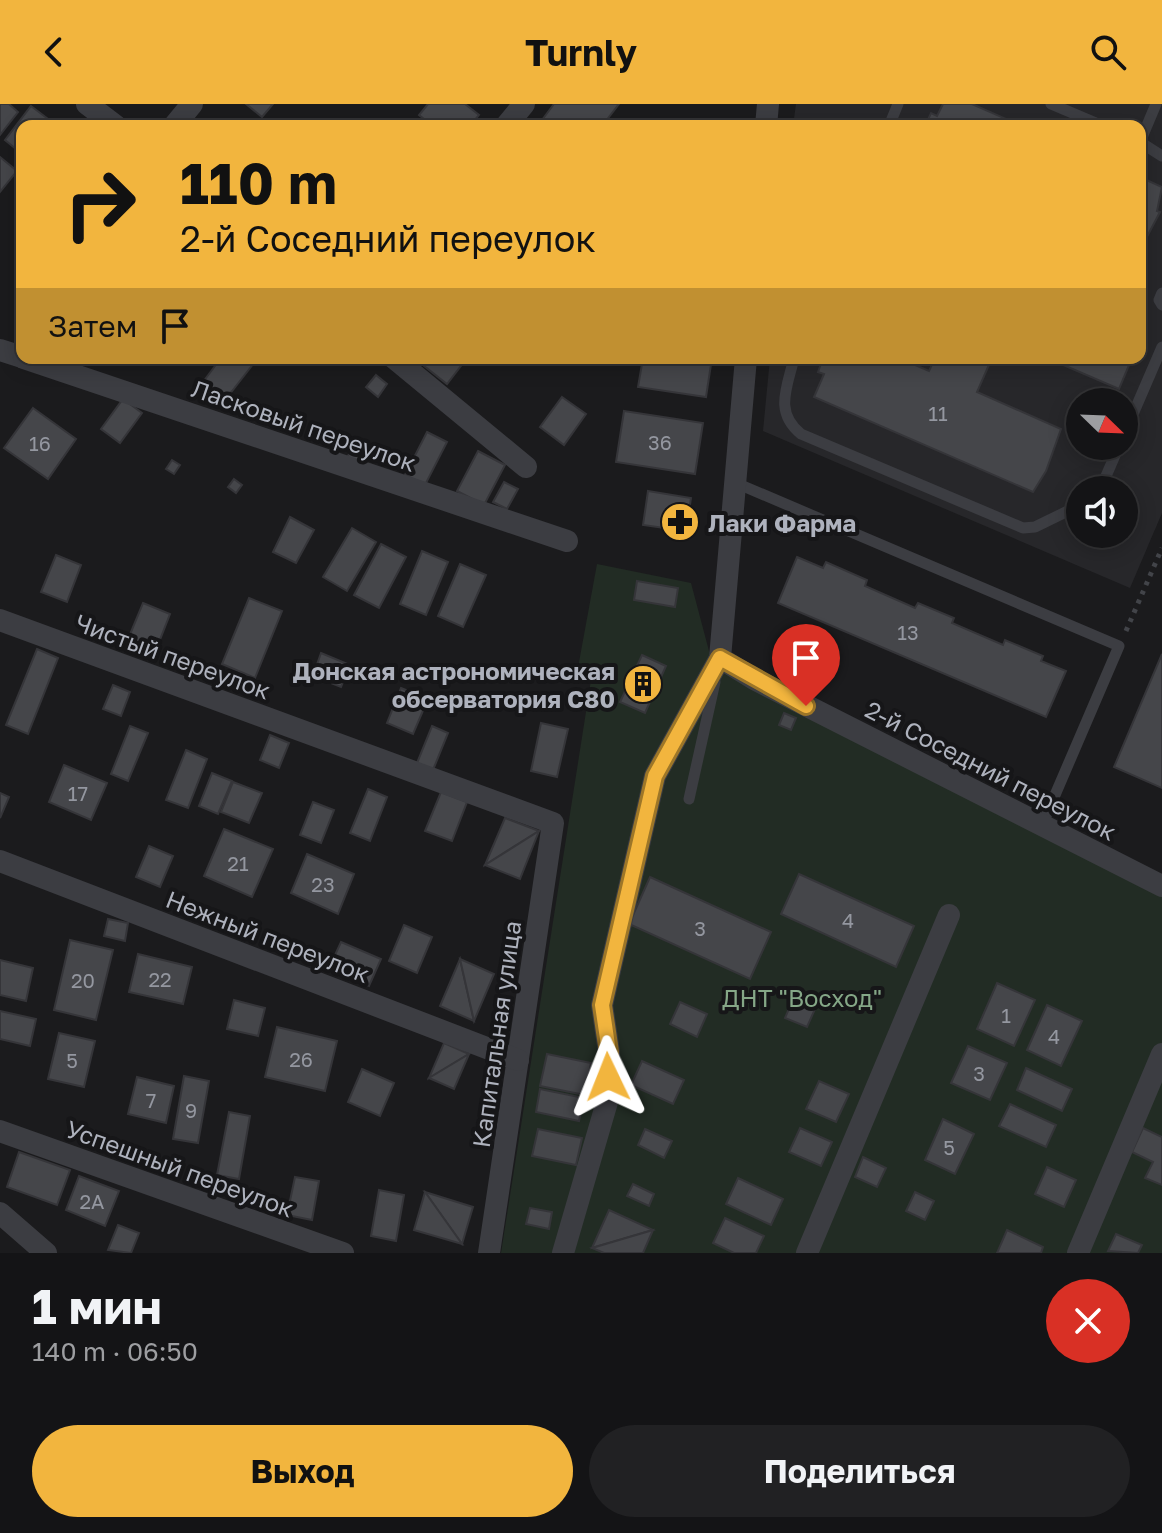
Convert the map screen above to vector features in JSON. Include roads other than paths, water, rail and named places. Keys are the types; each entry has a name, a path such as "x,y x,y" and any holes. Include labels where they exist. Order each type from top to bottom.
{"street":[{"path":"87,104 108,120"},
{"path":"179,120 192,104"},
{"path":"511,120 524,104"},
{"name":"Ласковый переулок","path":"41,364 567,541"},
{"path":"401,364 526,467"},
{"path":"563,1253 607,1102 609,1052 602,1005 655,776 720,658 746,364"},
{"name":"Чистый переулок","path":"0,620 553,823"},
{"name":"2-й Соседний переулок","path":"720,658 754,679 1162,886"},
{"name":"Капитальная улица","path":"489,1253 553,823"},
{"name":"Нежный переулок","path":"0,861 518,1060"},
{"path":"807,1253 949,915"},
{"path":"1078,1253 1162,1054"},
{"name":"Успешный переулок","path":"0,1131 343,1253"},
{"path":"0,1213 46,1253"}],"lane":[{"path":"1051,104 1089,120"},
{"path":"1146,128 1156,104"},
{"path":"1162,293 1159,300 1162,305"},
{"path":"1138,403 1162,347"},
{"path":"793,364 783,409 786,420 801,434 1023,528 1035,527 1066,512"},
{"path":"736,483 1119,646 1043,823"},
{"path":"689,799 720,658"}],"place":[{"name":"Лаки Фарма","path":"680,522"},
{"name":"Донская астрономическая обсерватория C80","path":"643,684"}],"park label":[{"name":"ДНТ \"Восход\"","path":"802,997"}]}
